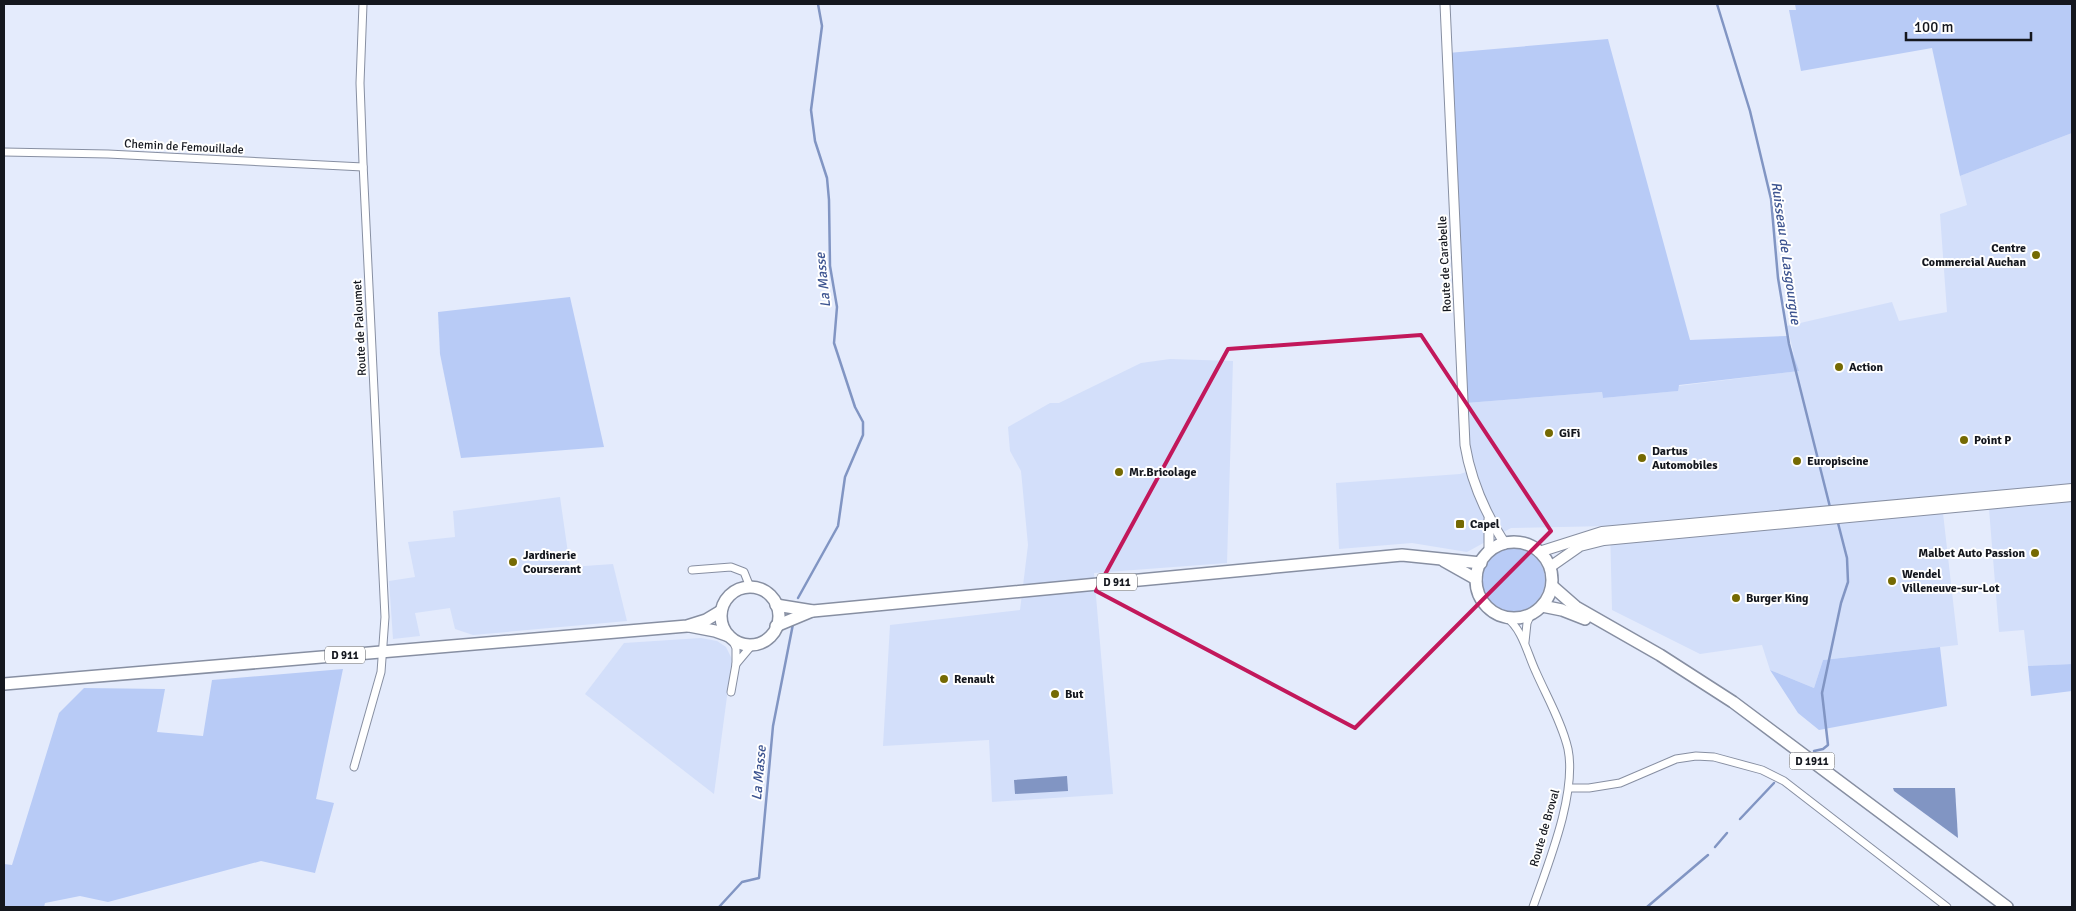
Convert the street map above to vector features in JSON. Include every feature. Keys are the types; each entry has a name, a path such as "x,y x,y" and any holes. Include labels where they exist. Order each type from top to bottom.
{"main road":[{"path":"1539,552 1609,531 2072,489"},
{"path":"1550,567 1580,546 1604,540 2072,496"},
{"path":"1517,543 1539,552 1550,567 1552,586 1542,606 1531,614 1519,618 1506,617 1494,612 1484,603 1478,592 1476,579 1480,563 1489,552 1505,544 1517,543"},
{"name":"D 911","path":"776,605 813,611 1402,555 1480,563"},
{"name":"D 911","path":"1441,559 1476,579"},
{"name":"D 1911","path":"1552,586 1576,607 1660,655 1733,702 2008,907"},
{"path":"750,587 766,592 776,605 778,612 776,626 766,639 752,644 742,644 731,637 722,623 721,611 727,598 734,592 750,587"},
{"name":"D 1911","path":"1542,606 1562,610 1608,627"},
{"name":"D 911","path":"4,684 687,626 706,620 721,611"},
{"name":"D 911","path":"776,626 813,611"},
{"name":"D 911","path":"687,626 715,631 731,637"}],"street":[{"name":"Route de Paloumet","path":"354,767 381,672 385,617 363,167 360,83 363,4"},
{"name":"Route de Carabelle","path":"1445,4 1465,445 1476,488 1489,519 1505,544"},
{"name":"Chemin de Femouillade","path":"4,152 108,154 363,167"},
{"name":"Route de Carabelle","path":"1489,519 1489,552"},
{"path":"692,570 731,567 744,572 750,587"},
{"path":"1525,642 1527,622 1531,614"},
{"name":"Route de Broval","path":"1506,617 1515,624 1525,642 1567,748 1570,766 1568,788 1553,848 1533,907"},
{"path":"731,637 736,648 736,664 731,692"},
{"path":"736,664 752,644"},
{"path":"1568,788 1589,788 1620,783 1676,759 1696,756 1714,757 1762,770 1784,781 1946,907"}],"highlighted area":[{"path":"1421,335 1551,531 1355,728 1096,591 1228,349"}],"shaded area":[{"path":"1795,4 2072,4 2072,133 1960,176 1932,48 1801,71 1789,10 1796,10"},
{"path":"1608,39 1690,340 1787,336 1799,371 1679,385 1678,391 1603,398 1602,392 1466,403 1448,53"},
{"path":"2072,133 2072,664 2028,666 2024,630 1999,632 1989,509 1943,513 1958,645 1823,660 1814,688 1770,670 1762,645 1700,654 1612,610 1610,526 1511,528 1467,552 1412,543 1339,549 1336,483 1460,474 1475,469 1469,450 1466,403 1602,392 1603,398 1677,391 1678,386 1798,371 1787,326 1892,302 1899,321 1947,312 1940,214 1967,205 1960,176"},
{"path":"570,297 604,447 461,458 440,354 438,312"},
{"path":"1170,359 1233,361 1227,563 1094,573 1113,794 992,802 989,740 883,746 890,625 1020,610 1028,545 1021,471 1010,451 1008,427 1050,403 1059,403 1141,363"},
{"path":"560,497 570,567 613,564 627,621 473,635 455,629 450,608 415,613 420,636 393,639 389,581 415,577 408,542 455,537 453,511"},
{"path":"1513,548 1531,554 1539,562 1545,580 1539,598 1531,606 1513,612 1495,606 1487,598 1481,580 1487,562 1495,554"},
{"path":"701,638 717,641 726,647 732,659 714,794 585,694 624,643"},
{"path":"1940,647 1947,706 1819,730 1798,713 1770,670 1814,688 1823,660"},
{"path":"2072,664 2072,691 2031,696 2028,666"},
{"path":"343,669 316,799 334,803 315,873 261,861 108,902 80,896 45,903 44,907 4,907 4,864 12,865 59,713 84,688 165,689 157,732 203,736 212,680"},
{"path":"1067,776 1068,791 1015,794 1014,780"},
{"path":"1893,788 1955,788 1958,838 1894,791"}],"waterway":[{"name":"La Masse","path":"798,598 838,526 845,477 863,435 863,422 855,407 834,343 837,307 830,266 827,178 815,141 811,110 822,26 818,4"},
{"name":"Ruisseau de Lasgourgue","path":"1717,4 1750,111 1771,199 1778,278 1789,344 1830,507"},
{"name":"Ruisseau de Lasgourgue","path":"1814,751 1823,749 1828,745 1822,693 1841,603 1848,582 1847,558 1838,523"},
{"name":"La Masse","path":"719,907 742,882 759,878 773,726 793,624"},
{"name":"Ruisseau de Lasgourgue","path":"1740,819 1774,783"},
{"name":"Ruisseau de Lasgourgue","path":"1715,847 1727,833"},
{"name":"Ruisseau de Lasgourgue","path":"1647,907 1708,855"}],"place":[{"name":"Centre Commercial Auchan","path":"2036,255"},
{"name":"Action","path":"1839,367"},
{"name":"GiFi","path":"1549,433"},
{"name":"Point P","path":"1964,440"},
{"name":"Dartus Automobiles","path":"1642,458"},
{"name":"Europiscine","path":"1797,461"},
{"name":"Mr.Bricolage","path":"1119,472"},
{"name":"Capel","path":"1460,524"},
{"name":"Malbet Auto Passion","path":"2035,553"},
{"name":"Jardinerie Courserant","path":"513,562"},
{"name":"Wendel Villeneuve-sur-Lot","path":"1892,581"},
{"name":"Burger King","path":"1736,598"},
{"name":"Renault","path":"944,679"},
{"name":"But","path":"1055,694"}]}
